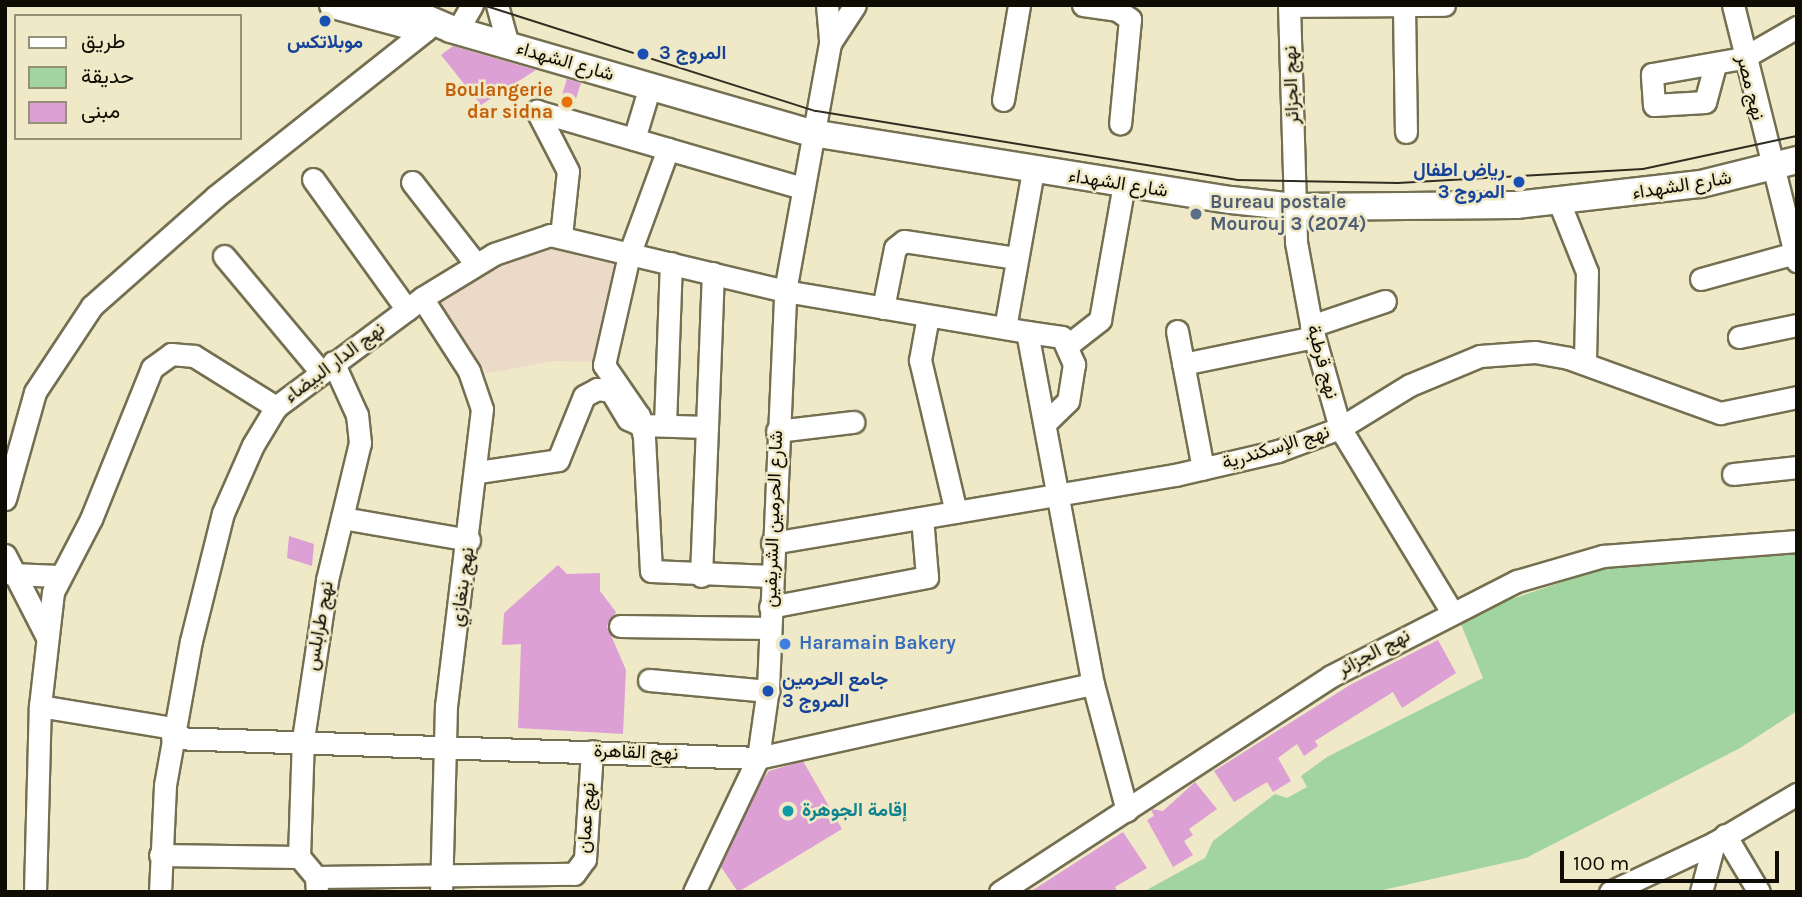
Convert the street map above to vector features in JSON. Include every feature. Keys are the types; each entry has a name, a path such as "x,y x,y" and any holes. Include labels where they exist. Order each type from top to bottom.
{"main road":[{"name":"شارع الشهداء","path":"333,5 441,27 812,133 1033,171 1294,207 1559,202 1785,165"},
{"name":"شارع الشهداء","path":"395,5 441,27"}],"street":[{"path":"5,499 35,392 92,306 215,197 472,5"},
{"path":"497,5 508,45"},
{"path":"827,5 830,43"},
{"path":"830,43 855,5"},
{"path":"1003,100 1019,5"},
{"path":"1083,5 1117,10 1130,19 1120,124"},
{"path":"1289,6 1444,5"},
{"name":"نهج مصر","path":"1733,5 1743,58 1785,165 1796,257"},
{"name":"نهج الجزائر","path":"1289,6 1294,207"},
{"path":"1404,6 1406,132"},
{"path":"1715,65 1743,58 1797,27"},
{"name":"شارع الحرمين الشريفين","path":"694,892 758,758 768,691 772,543 785,291 799,187 830,43"},
{"path":"634,139 650,86"},
{"path":"561,236 568,171 537,111 799,187"},
{"path":"668,149 629,255 604,366 641,425 650,571 701,576 771,576"},
{"path":"1004,328 1033,171"},
{"name":"نهج بنغازي","path":"313,179 414,304 480,392 478,472 445,746 441,884"},
{"path":"412,182 475,263"},
{"path":"1046,422 1072,393 1074,364 1068,345 1098,326 1124,184"},
{"path":"1559,202 1587,272 1585,363"},
{"name":"نهج قرطبة","path":"1294,207 1313,331 1340,428 1452,612"},
{"name":"نهج الدار البيضاء","path":"160,892 160,855 172,733 223,513 276,407 414,304 475,263 516,244 561,236 629,255 785,291 1062,337 1068,345"},
{"path":"883,308 895,248 904,241 1017,258"},
{"name":"نهج طرابلس","path":"224,256 327,367 360,428 303,739 299,857"},
{"path":"1701,279 1796,257"},
{"path":"665,425 671,263"},
{"path":"701,576 713,273"},
{"path":"1183,363 1313,331 1385,301"},
{"path":"928,316 920,360 956,512"},
{"path":"1739,337 1797,325"},
{"path":"1177,331 1203,469"},
{"path":"1027,332 1062,495 1093,684 1126,811"},
{"name":"نهج الإسكندرية","path":"772,543 1203,469 1340,428 1410,385 1480,356 1535,352 1585,363 1684,405 1720,413 1797,397"},
{"path":"35,892 40,706 47,637 59,576 91,519 160,359 194,356 276,407"},
{"path":"478,472 558,460 584,396 597,389 611,391 628,419 641,425 707,427"},
{"path":"777,431 853,422"},
{"path":"1733,474 1797,467"},
{"path":"342,518 469,540"},
{"path":"620,626 770,617 927,577 922,518"},
{"name":"نهج الجزائر","path":"1000,892 1331,676 1517,581 1603,556 1797,541"},
{"path":"8,564 59,576"},
{"path":"8,564 47,637"},
{"path":"649,680 768,691"},
{"name":"نهج القاهرة","path":"40,706 172,733 758,758 1093,684"},
{"name":"نهج عمان","path":"317,884 557,884 582,869 585,859 592,751"},
{"path":"1610,892 1720,839 1797,794"},
{"path":"1701,892 1720,839"},
{"path":"1720,839 1759,892"},
{"path":"160,855 299,857 317,884"}],"shaded area":[{"path":"528,243 620,252 596,362 554,361 487,373 440,307 442,290"}],"green space":[{"path":"1766,551 1797,552 1797,711 1740,748 1526,858 1374,892 1143,892 1205,858 1213,841 1275,794 1287,798 1307,787 1301,776 1327,757 1483,678 1458,617 1619,563"}],"building":[{"path":"453,46 536,70 481,105 441,55"},
{"name":"Boulangerie dar sidna","path":"567,79 581,83 573,108 559,104"},
{"path":"289,536 314,544 312,566 287,558"},
{"path":"558,565 567,574 600,573 600,591 616,612 607,626 626,670 623,734 518,728 521,644 502,645 504,613"},
{"path":"1438,640 1456,673 1402,708 1393,692 1315,741 1318,746 1304,756 1297,744 1278,758 1291,781 1273,792 1267,782 1234,802 1214,771 1350,685"},
{"name":"إقامة الجوهرة","path":"803,761 842,829 738,892 721,867 761,782 769,771"},
{"path":"1195,782 1217,809 1189,829 1193,835 1184,841 1193,855 1173,867 1147,820 1154,816 1151,809 1163,811"},
{"path":"1123,832 1147,868 1115,887 1118,892 1030,892"}],"tram line":[{"path":"483,5 816,111 1238,180 1398,183 1643,169 1797,136"}],"place":[{"name":"موبلاتكس","path":"325,21"},
{"name":"المروج 3","path":"643,54"},
{"name":"Boulangerie dar sidna","path":"567,102"},
{"name":"رياض اطفال المروج 3","path":"1519,182"},
{"name":"Bureau postale Mourouj 3 (2074)","path":"1196,214"},
{"name":"Haramain Bakery","path":"785,644"},
{"name":"جامع الحرمين المروج 3","path":"768,691"},
{"name":"إقامة الجوهرة","path":"788,811"}]}
